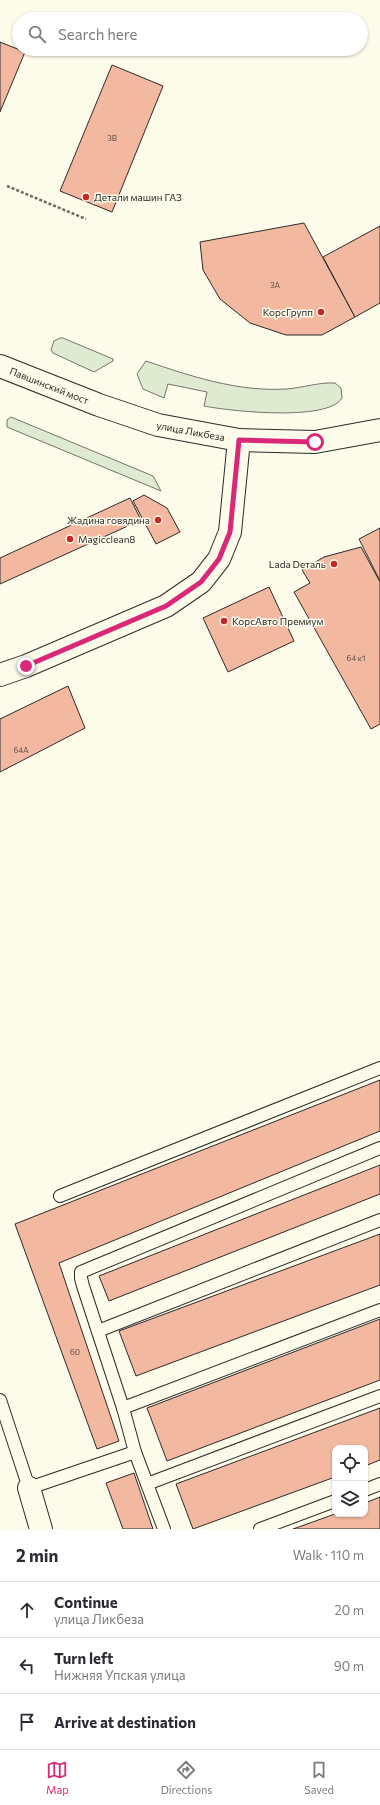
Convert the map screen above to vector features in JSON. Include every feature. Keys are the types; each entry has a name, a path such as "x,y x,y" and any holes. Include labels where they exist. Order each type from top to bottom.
{"street":[{"name":"Павшинский мост","path":"0,367 99,405"},
{"name":"улица Ликбеза","path":"99,405 158,425 239,440 315,442 380,430"},
{"path":"0,675 26,666 166,606 201,582 219,559 230,532 239,440"},
{"path":"29,1488 40,1529"}],"lane":[{"path":"60,1196 380,1068"},
{"path":"164,1529 135,1452 123,1408 81,1278 81,1272 84,1269 380,1148"},
{"path":"98,1331 380,1220"},
{"path":"123,1408 380,1310"},
{"path":"147,1484 380,1396"},
{"path":"0,1400 29,1488 135,1452"},
{"path":"368,1489 380,1484"},
{"path":"260,1529 332,1502"}],"path":[{"path":"7,186 86,219"}],"green space":[{"path":"60,338 113,359 113,361 94,372 53,353 51,350 54,341"},
{"path":"146,361 214,382 250,388 286,389 323,383 335,383 341,388 342,398 333,405 318,410 299,412 255,412 204,406 207,392 168,384 164,398 143,389 137,374"},
{"path":"11,417 153,476 161,491 7,427 7,420"}],"building":[{"path":"0,42 12,47 12,56 23,56 0,112"},
{"path":"112,65 163,86 112,212 60,191"},
{"path":"304,223 355,317 322,335 286,335 250,323 220,299 203,270 200,242"},
{"path":"380,226 380,303 355,317 323,257"},
{"name":"Жадина говядина","path":"144,495 167,508 180,532 156,544 133,501"},
{"name":"Magicclean8","path":"130,498 141,520 0,584 0,558"},
{"path":"380,528 380,581 359,539"},
{"path":"361,547 380,582 380,724 371,729 294,592 310,583 302,570 324,557"},
{"path":"269,587 294,641 228,672 203,618"},
{"path":"68,686 85,728 0,772 0,719"},
{"path":"380,1080 380,1131 59,1263 119,1441 97,1449 15,1224"},
{"path":"380,1165 380,1194 109,1301 99,1276"},
{"path":"380,1234 380,1285 136,1376 119,1331"},
{"path":"380,1319 380,1380 167,1461 147,1408"},
{"path":"380,1408 380,1460 368,1465 368,1445 332,1445 332,1478 193,1529 176,1484"},
{"path":"134,1473 153,1529 123,1529 106,1483"},
{"path":"380,1497 380,1529 293,1529 332,1515 332,1517 368,1517 368,1502"}],"place":[{"name":"Детали машин ГАЗ","path":"86,197"},
{"name":"КорсГрупп","path":"321,312"},
{"name":"Жадина говядина","path":"158,520"},
{"name":"Magicclean8","path":"70,539"},
{"name":"Lada Dеталь","path":"334,564"},
{"name":"КорсАвто Премиум","path":"224,621"}],"route":[{"path":"26,666 166,606 201,582 219,559 230,532 239,440 315,442"}]}
